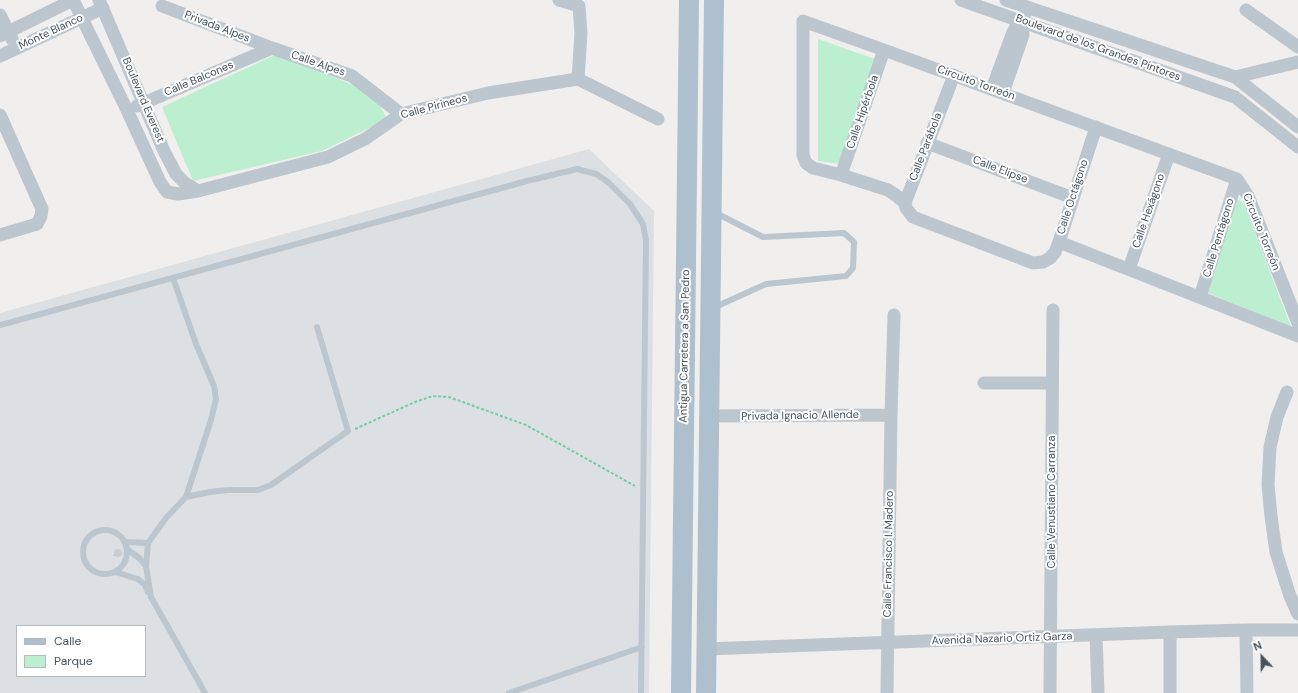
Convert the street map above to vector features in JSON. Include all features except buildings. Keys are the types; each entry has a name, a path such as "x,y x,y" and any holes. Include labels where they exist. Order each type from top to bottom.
{"main road":[{"name":"Antigua Carretera a San Pedro","path":"681,693 689,0"},
{"path":"706,693 714,0"}],"street":[{"name":"Boulevard Everest","path":"73,0 127,110 160,182 167,192"},
{"name":"Monte Blanco","path":"4,34 73,0"},
{"path":"559,0 579,6 581,33 578,79 658,119"},
{"name":"Boulevard de los Grandes Pintores","path":"961,0 1235,97 1298,147"},
{"name":"Boulevard de los Grandes Pintores","path":"1006,0 1030,4 1236,77 1298,126"},
{"name":"Boulevard Everest","path":"101,4 164,151 176,174 185,183 198,191"},
{"name":"Monte Blanco","path":"0,56 82,18 101,4"},
{"path":"998,91 1023,35 1021,21 1030,4"},
{"name":"Privada Alpes","path":"162,6 272,48"},
{"path":"1246,10 1298,47"},
{"path":"0,15 4,34 16,48"},
{"name":"Circuito Torreón","path":"904,203 888,190 813,168 806,163 802,155 803,21 1237,179 1248,196 1298,323"},
{"name":"Calle Balcones","path":"127,110 272,48"},
{"name":"Calle Alpes","path":"272,48 352,76 401,114"},
{"name":"Calle Hipérbola","path":"841,175 884,50"},
{"path":"1235,97 1236,77 1298,62"},
{"name":"Calle Parábola","path":"904,203 954,75"},
{"name":"Calle Pirineos","path":"167,192 178,194 198,191 328,157 366,139 401,114 488,93 578,79"},
{"path":"0,115 42,209 41,216 37,224 0,235"},
{"name":"Calle Octágono","path":"904,203 909,213 913,217 1033,263 1043,262 1050,258 1055,252 1059,242 1096,127"},
{"name":"Calle Elipse","path":"927,143 1073,198"},
{"name":"Calle Hexágono","path":"1129,269 1169,154"},
{"name":"Calle Pentágono","path":"1200,297 1237,179"},
{"path":"1059,242 1298,336"},
{"name":"Calle Venustiano Carranza","path":"1050,693 1053,310"},
{"name":"Calle Francisco I. Madero","path":"887,693 894,315"},
{"path":"984,383 1052,383"},
{"path":"1287,392 1277,417 1270,447 1268,485 1270,516 1276,552 1290,596 1298,614"},
{"name":"Privada Ignacio Allende","path":"709,416 891,415"},
{"path":"1246,630 1247,693"},
{"name":"Avenida Nazario Ortiz Garza","path":"706,649 1170,632 1298,630"},
{"path":"1170,632 1170,693"},
{"path":"1096,635 1098,693"}],"lane":[{"path":"0,326 563,172 577,169 596,174 608,182 630,204 643,224 646,240 641,693"},
{"path":"710,310 766,284 846,276 853,268 854,242 844,233 764,237 711,211"},
{"path":"151,597 146,566 148,543 166,518 186,497 211,420 216,399 214,386 196,344 173,278"},
{"path":"186,497 228,490 258,490 271,486 348,431 317,327"},
{"path":"126,546 127,556 125,563 115,572 100,574 87,566 84,559 84,544 88,538 94,533 102,530 109,530 121,537 126,546 146,566"},
{"path":"126,546 148,543"},
{"path":"115,572 138,579 145,585 205,693"},
{"path":"509,693 642,647"}],"path":[{"path":"348,431 415,402 433,396 449,396 526,425 644,491"}],"shaded area":[{"path":"589,149 654,211 649,693 0,693 0,313"}],"green space":[{"path":"818,39 878,60 840,164 818,161"},
{"path":"277,54 355,86 379,104 387,119 322,151 193,181 162,107"},
{"path":"1235,199 1244,204 1291,327 1208,293"}]}
